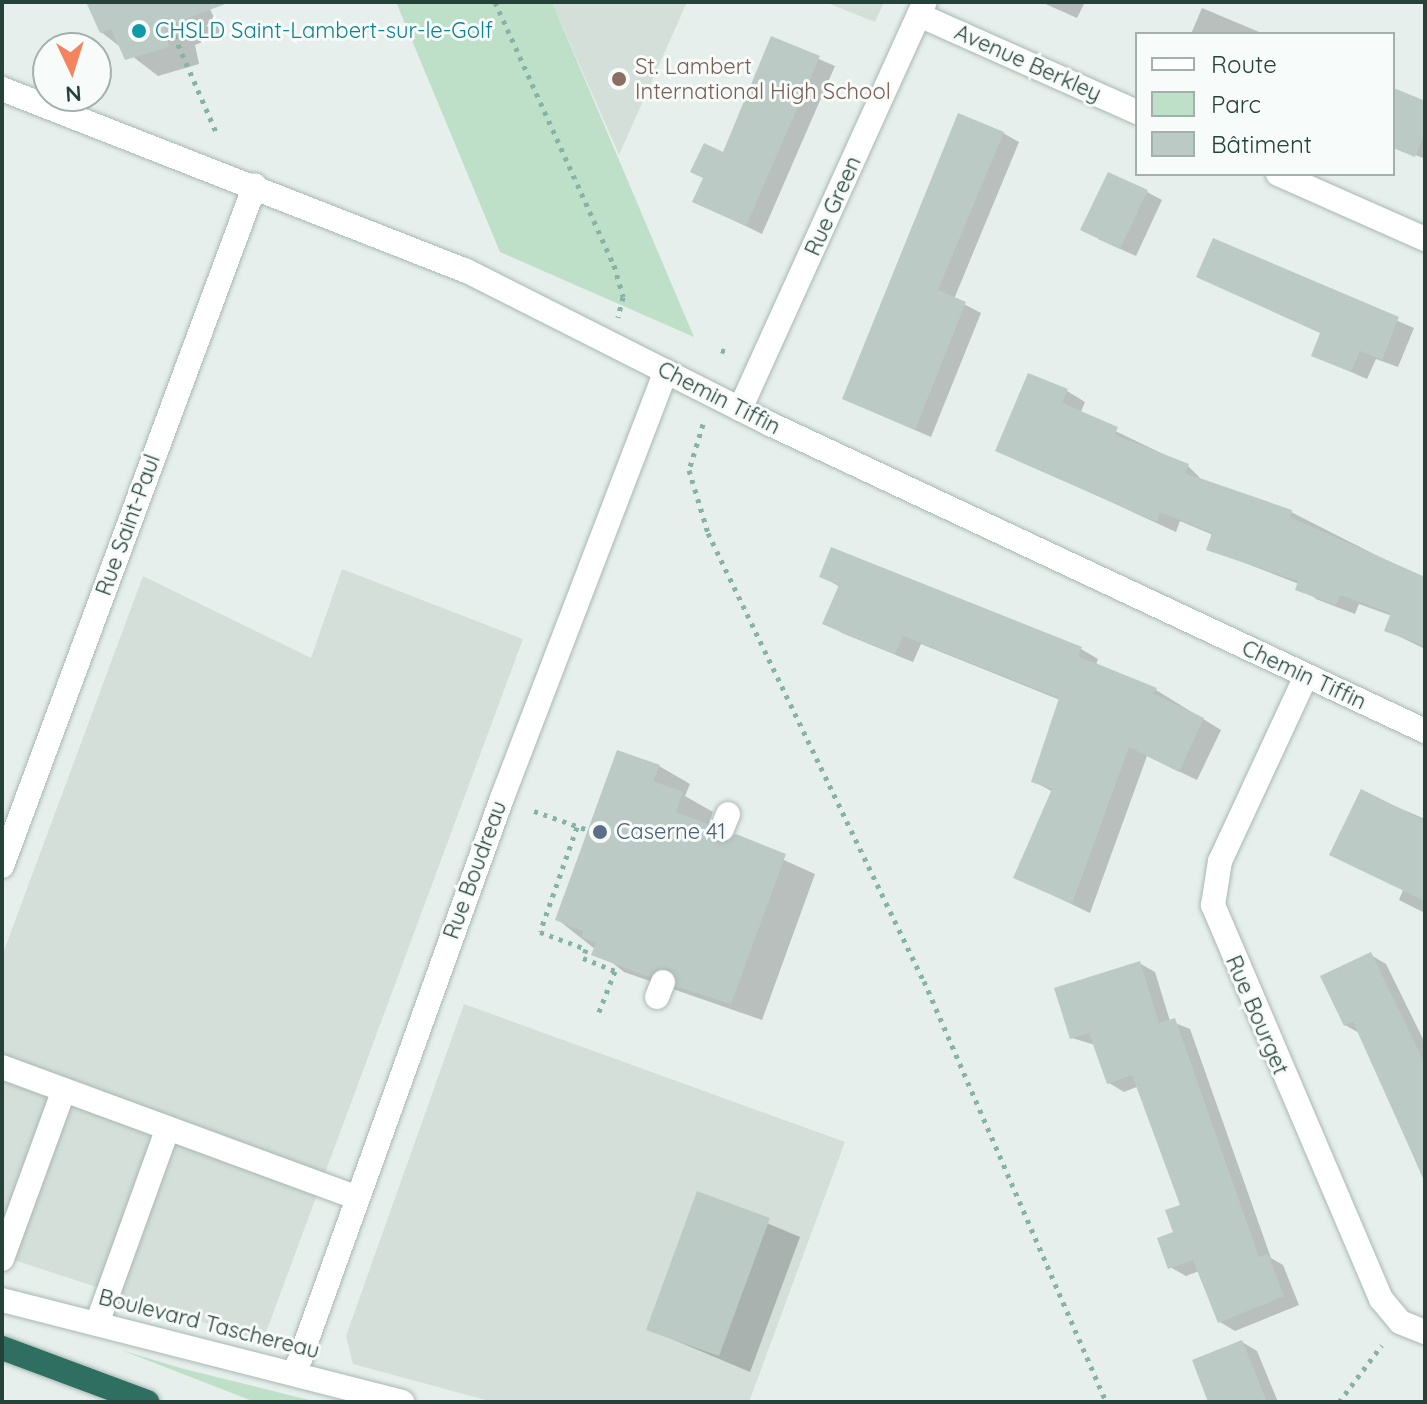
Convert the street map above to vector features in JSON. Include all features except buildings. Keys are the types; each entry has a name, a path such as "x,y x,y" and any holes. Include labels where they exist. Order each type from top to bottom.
{"highway":[{"path":"2,1348 147,1402"}],"street":[{"name":"Avenue Berkley","path":"922,9 1135,111"},
{"name":"Rue Green","path":"740,409 922,9"},
{"name":"Chemin Tiffin","path":"2,89 255,185 465,270 740,409 1425,731"},
{"path":"1283,176 1425,239"},
{"name":"Rue Saint-Paul","path":"2,866 255,185"},
{"name":"Rue Boudreau","path":"295,1373 356,1197 666,371"},
{"name":"Rue Bourget","path":"1306,676 1220,861 1213,905 1381,1299 1400,1322"},
{"path":"2,1067 356,1197"},
{"path":"2,1259 64,1090"},
{"path":"98,1321 168,1128"},
{"name":"Boulevard Taschereau","path":"2,1300 98,1321 402,1402"},
{"path":"1400,1322 1425,1332"}],"path":[{"path":"495,2 614,265 622,309"},
{"path":"170,26 217,134"},
{"path":"700,431 689,470 708,533 924,981 1106,1402"},
{"path":"534,811 588,830"},
{"path":"577,827 540,932 586,949 583,958 615,971 597,1017"},
{"path":"1339,1402 1400,1322"}],"shaded area":[{"name":"St. Lambert International High School","path":"552,2 687,2 619,155"},
{"name":"St. Lambert International High School","path":"825,2 884,2 875,22"},
{"path":"342,569 523,639 265,1335 251,1338 2,1256 2,956 143,576 311,658"},
{"path":"464,1004 845,1142 749,1402 493,1402 353,1364 346,1336"}],"green space":[{"path":"396,2 552,2 694,337 500,252"},
{"path":"121,1350 184,1369 317,1402 255,1402"}],"place":[{"name":"CHSLD Saint-Lambert-sur-le-Golf","path":"139,31"},
{"name":"St. Lambert International High School","path":"619,79"},
{"name":"Caserne 41","path":"600,832"}]}
